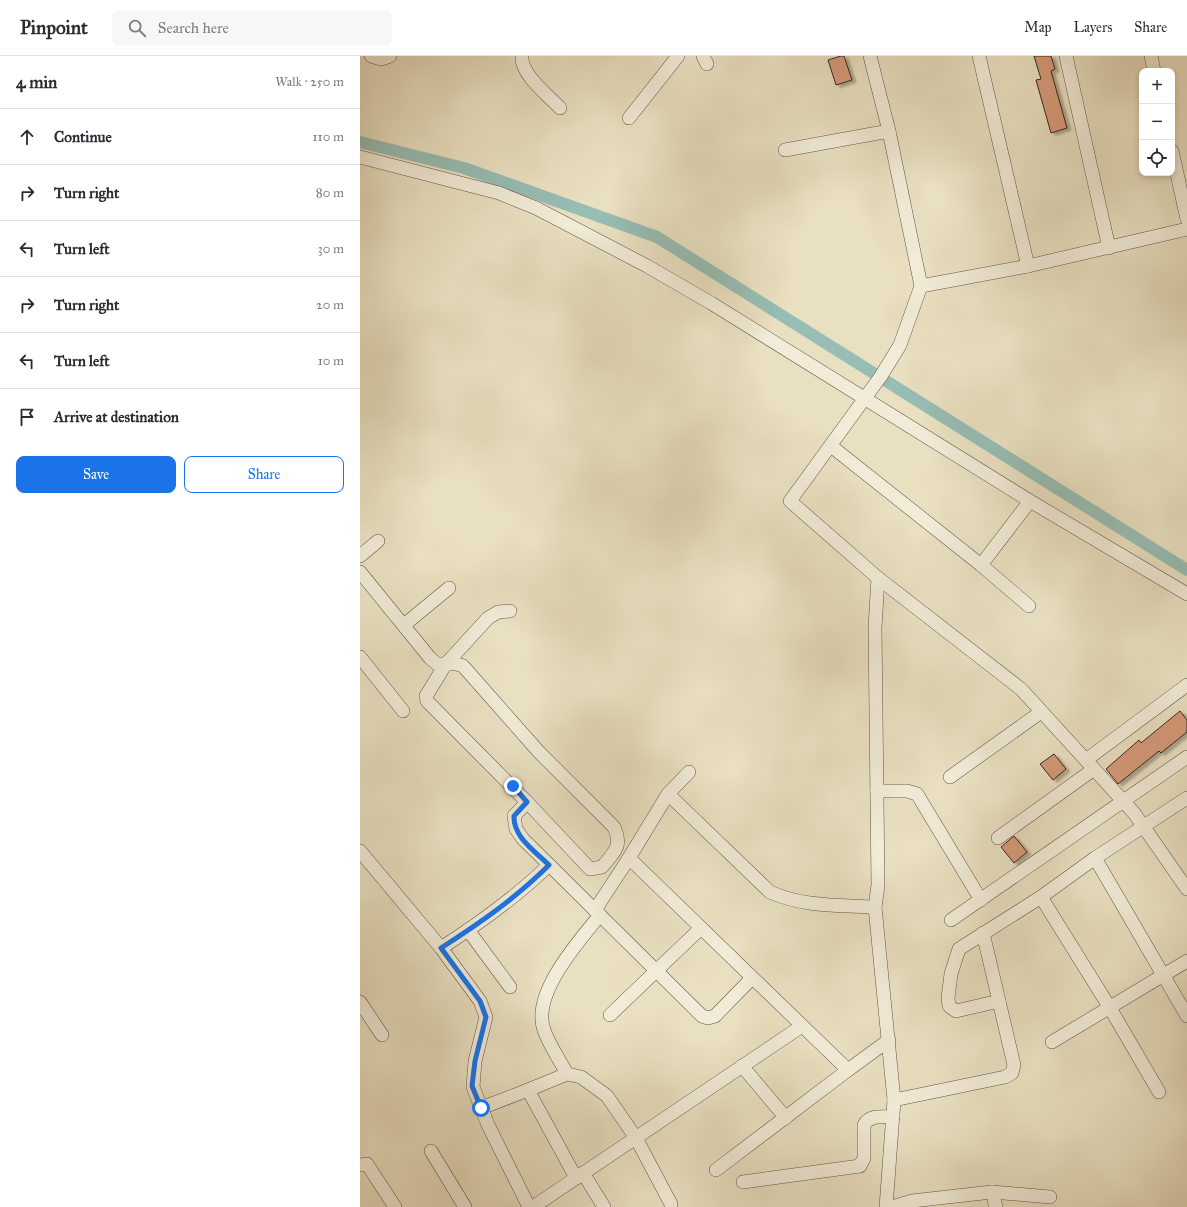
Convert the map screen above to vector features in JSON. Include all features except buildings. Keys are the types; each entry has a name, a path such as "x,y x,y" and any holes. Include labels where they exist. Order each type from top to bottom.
{"street":[{"path":"371,56 381,59 390,56"},
{"path":"522,56 526,73 560,108"},
{"path":"629,118 678,56"},
{"path":"870,56 889,131 921,286 900,345 868,397 790,501 878,578 1021,689 1124,801 1145,827 1186,885"},
{"path":"979,56 1028,266"},
{"path":"1066,56 1109,248"},
{"path":"1151,56 1153,68"},
{"path":"785,150 889,131"},
{"path":"360,157 499,193 536,208 647,266 868,397 1030,501 1187,594"},
{"path":"1175,165 1187,219"},
{"path":"921,286 1028,266 1187,229"},
{"path":"831,446 982,565 1029,606"},
{"path":"982,565 1030,501"},
{"path":"360,556 378,541"},
{"path":"360,572 404,624 430,658 437,664 445,665 457,664 463,666 538,751 614,827 618,838 617,848 602,867 590,869 527,802 427,701 426,696 445,665 488,618 498,612 510,610"},
{"path":"878,578 875,628 878,885 875,907 894,1100 886,1207"},
{"path":"404,624 449,588"},
{"path":"360,657 403,711"},
{"path":"998,838 1187,685"},
{"path":"950,777 1042,712"},
{"path":"951,920 1187,757"},
{"path":"567,1074 544,1030 541,1012 549,987 597,912 668,794 689,772"},
{"path":"877,791 907,791 917,794 981,900"},
{"path":"668,794 770,892 786,899 802,903 875,907"},
{"path":"999,1001 956,1012 949,1006 948,998 951,974 959,949 1041,897 1095,858 1145,827 1187,798"},
{"path":"527,802 514,816 514,823 523,839 702,1016 708,1018 715,1016 752,978"},
{"path":"360,851 441,948 480,1001 486,1017 475,1061 472,1086 481,1108 529,1207"},
{"path":"629,858 848,1070"},
{"path":"1095,858 1187,1016"},
{"path":"441,948 501,908 549,865"},
{"path":"1041,897 1110,1008 1159,1092"},
{"path":"610,1015 701,928"},
{"path":"468,930 510,986"},
{"path":"894,1100 1005,1077 1012,1073 1014,1065 983,933"},
{"path":"1052,1042 1187,961"},
{"path":"360,1002 382,1035"},
{"path":"533,1207 802,1026"},
{"path":"716,1170 889,1040"},
{"path":"742,1066 786,1118"},
{"path":"481,1108 567,1074 580,1077 607,1096 636,1138 671,1204"},
{"path":"528,1090 580,1176 604,1207"},
{"path":"743,1182 860,1166 864,1158 864,1125 866,1120 871,1118 893,1117"},
{"path":"431,1151 465,1207"},
{"path":"360,1165 367,1164 394,1207"},
{"path":"992,1192 996,1207"},
{"path":"892,1207 992,1192 1050,1197"},
{"path":"1030,1195 1035,1207"}],"waterway":[{"path":"360,142 464,168 657,237 1187,570"}],"route":[{"path":"481,1108 472,1086 475,1061 486,1017 480,1001 441,948 501,908 549,865 523,839 516,829 514,816 527,802 513,786"}]}
